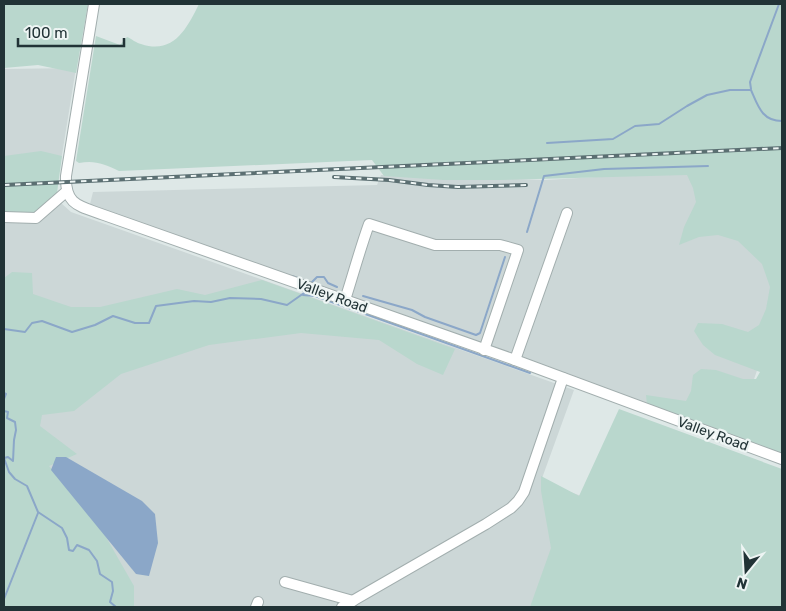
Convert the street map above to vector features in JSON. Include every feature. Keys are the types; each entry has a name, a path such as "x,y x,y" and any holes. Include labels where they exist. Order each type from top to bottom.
{"street":[{"path":"4,218 36,218 66,191 68,158 94,4"},
{"name":"Valley Road","path":"66,191 72,201 83,208 515,360 782,459"},
{"path":"515,360 567,213"},
{"path":"345,300 369,224 435,245 500,245 518,250 484,350"},
{"path":"342,607 486,524 518,502 524,492 563,378"},
{"path":"285,582 353,601"}],"shaded area":[{"path":"76,68 60,167 4,169 4,69"},
{"path":"782,166 782,298 734,437 495,347 90,204 93,192 377,185 381,175 546,180"},
{"path":"54,192 61,203 71,212 574,390 541,481 584,497 548,607 74,607 25,450 4,314 4,195"}],"green space":[{"path":"4,4 88,4 76,73 38,65 4,68"},
{"path":"199,4 782,4 782,454 647,405 646,395 686,401 691,391 693,375 701,369 716,370 743,379 756,379 760,372 715,355 703,345 694,331 698,323 722,324 748,332 759,325 766,309 770,287 762,264 738,241 718,235 699,237 679,245 684,227 696,202 693,188 687,175 444,180 384,176 372,160 119,171 99,163 79,163 76,161 96,36 120,45 127,37 137,43 162,46 171,43 178,37 190,22"},
{"path":"41,151 62,156 57,193 32,214 4,217 4,156"},
{"path":"12,272 32,273 33,294 71,307 100,307 177,289 205,295 262,280 455,349 443,375 417,364 379,340 301,333 209,345 121,374 74,411 42,415 40,426 77,454 49,466 91,511 134,586 134,607 4,607 4,278"},
{"path":"619,409 782,469 782,607 530,607 551,548 541,491 541,476 579,496"}],"water":[{"path":"56,457 66,457 142,501 155,514 158,543 149,576 136,574 51,470"}],"waterway":[{"path":"751,89 750,82 779,4"},
{"path":"547,143 613,139 635,126 659,124 707,95 730,90 751,90 765,115 782,121"},
{"path":"527,232 544,176 604,169 708,166"},
{"path":"363,296 412,310 425,317 476,335 480,333 505,257"},
{"path":"292,276 311,283 317,277 324,277 328,283 337,287"},
{"path":"4,329 25,332 32,323 42,321 72,332 95,325 113,316 135,323 149,323 156,306 194,301 211,302 230,298 261,299 287,305 304,293"},
{"path":"303,295 315,296 530,373"},
{"path":"4,393 6,394 4,399"},
{"path":"4,411 8,412 7,418 15,422 16,430 13,461 8,457 4,458 9,472 15,479 27,486 38,512 62,528 67,538 69,550 73,551 77,545 89,550 97,561 100,574 112,582 113,591 110,602 116,607"},
{"path":"4,599 38,513"}],"railway":[{"path":"4,185 782,148"},
{"path":"334,177 458,187 526,185"}]}
